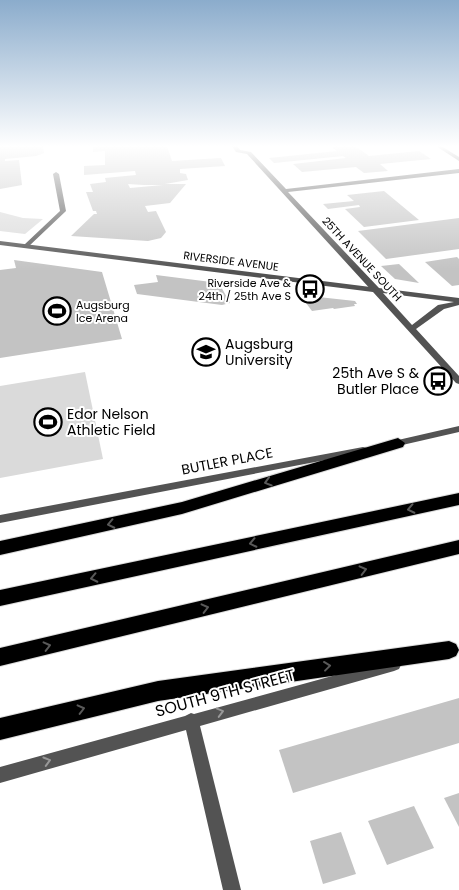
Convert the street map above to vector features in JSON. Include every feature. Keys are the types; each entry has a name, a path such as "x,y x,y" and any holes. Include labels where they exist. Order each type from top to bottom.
{"highway":[{"path":"0,548 182,508 398,443"},
{"path":"0,598 459,499"},
{"path":"0,657 459,547"},
{"path":"0,729 158,691 454,649"}],"street":[{"path":"26,246 63,211 59,188"},
{"name":"25TH AVENUE SOUTH","path":"281,188 459,380"},
{"path":"284,191 316,188"},
{"name":"RIVERSIDE AVENUE","path":"0,243 459,301"},
{"path":"411,328 441,307 459,301"},
{"name":"BUTLER PLACE","path":"0,519 398,443 459,429"},
{"name":"SOUTH 9TH STREET","path":"0,774 454,649"},
{"path":"191,720 232,890"}],"shaded area":[{"path":"0,212 23,218 43,219 25,234 0,231"},
{"name":"Edor Nelson Athletic Field","path":"85,372 103,459 0,478 0,386"}],"building":[{"path":"91,188 183,188 170,203 145,206 148,212 156,211 166,232 161,238 148,241 71,236 94,214 97,214 96,211 93,211 86,192 93,192"},
{"path":"384,191 419,220 364,227 345,209 360,207 359,205 328,209 323,204 354,201 347,195"},
{"path":"459,218 459,249 386,259 358,231"},
{"path":"457,257 459,259 459,285 452,286 425,262"},
{"name":"Augsburg Ice Arena","path":"14,260 102,272 122,339 0,358 0,270 16,268"},
{"path":"399,264 419,283 395,279 381,266"},
{"path":"156,275 219,283 230,303 222,305 137,294 134,285 158,282"},
{"path":"300,295 355,301 357,304 354,304 355,306 312,311"},
{"path":"459,698 459,743 293,793 279,750"},
{"path":"459,793 459,827 444,798"},
{"path":"414,806 434,848 387,865 368,821"},
{"path":"341,832 356,874 323,884 310,841"}],"place":[{"name":"Riverside Ave & 24th / 25th Ave S","path":"310,289"},
{"name":"Augsburg Ice Arena","path":"57,311"},
{"name":"Augsburg University","path":"206,352"},
{"name":"25th Ave S & Butler Place","path":"438,381"},
{"name":"Edor Nelson Athletic Field","path":"48,422"}]}
